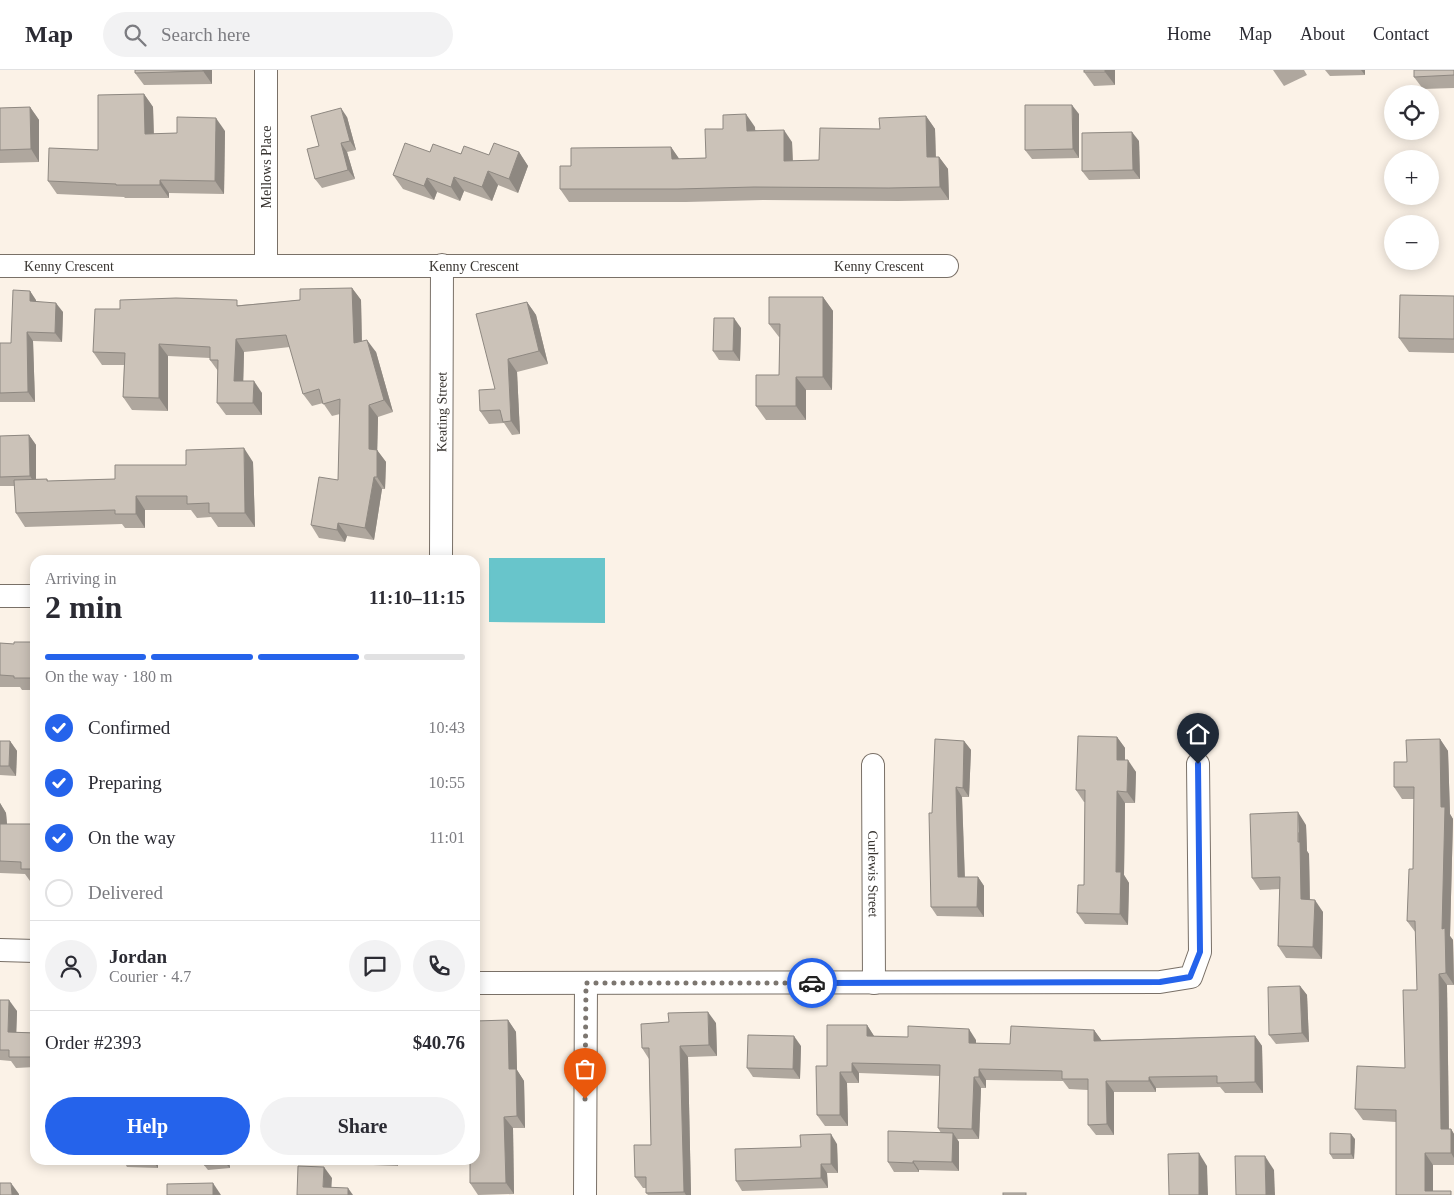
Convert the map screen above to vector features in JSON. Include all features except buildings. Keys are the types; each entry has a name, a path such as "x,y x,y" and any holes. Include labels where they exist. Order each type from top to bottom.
{"street":[{"name":"Mellows Place","path":"266,70 266,265"},
{"name":"Keating Street","path":"441,555 442,265"},
{"name":"Kenny Crescent","path":"0,266 947,266"},
{"path":"0,596 30,596"},
{"path":"480,983 1160,982 1190,977 1200,952 1198,764"},
{"name":"Curlewis Street","path":"873,765 874,983"},
{"path":"0,950 30,951"},
{"path":"585,1195 586,983"}],"water":[{"path":"489,558 605,558 605,623 489,622"}],"way so far":[{"path":"585,1099 586,983 812,983"}],"route":[{"path":"812,983 1160,982 1190,977 1200,952 1198,764"}]}
